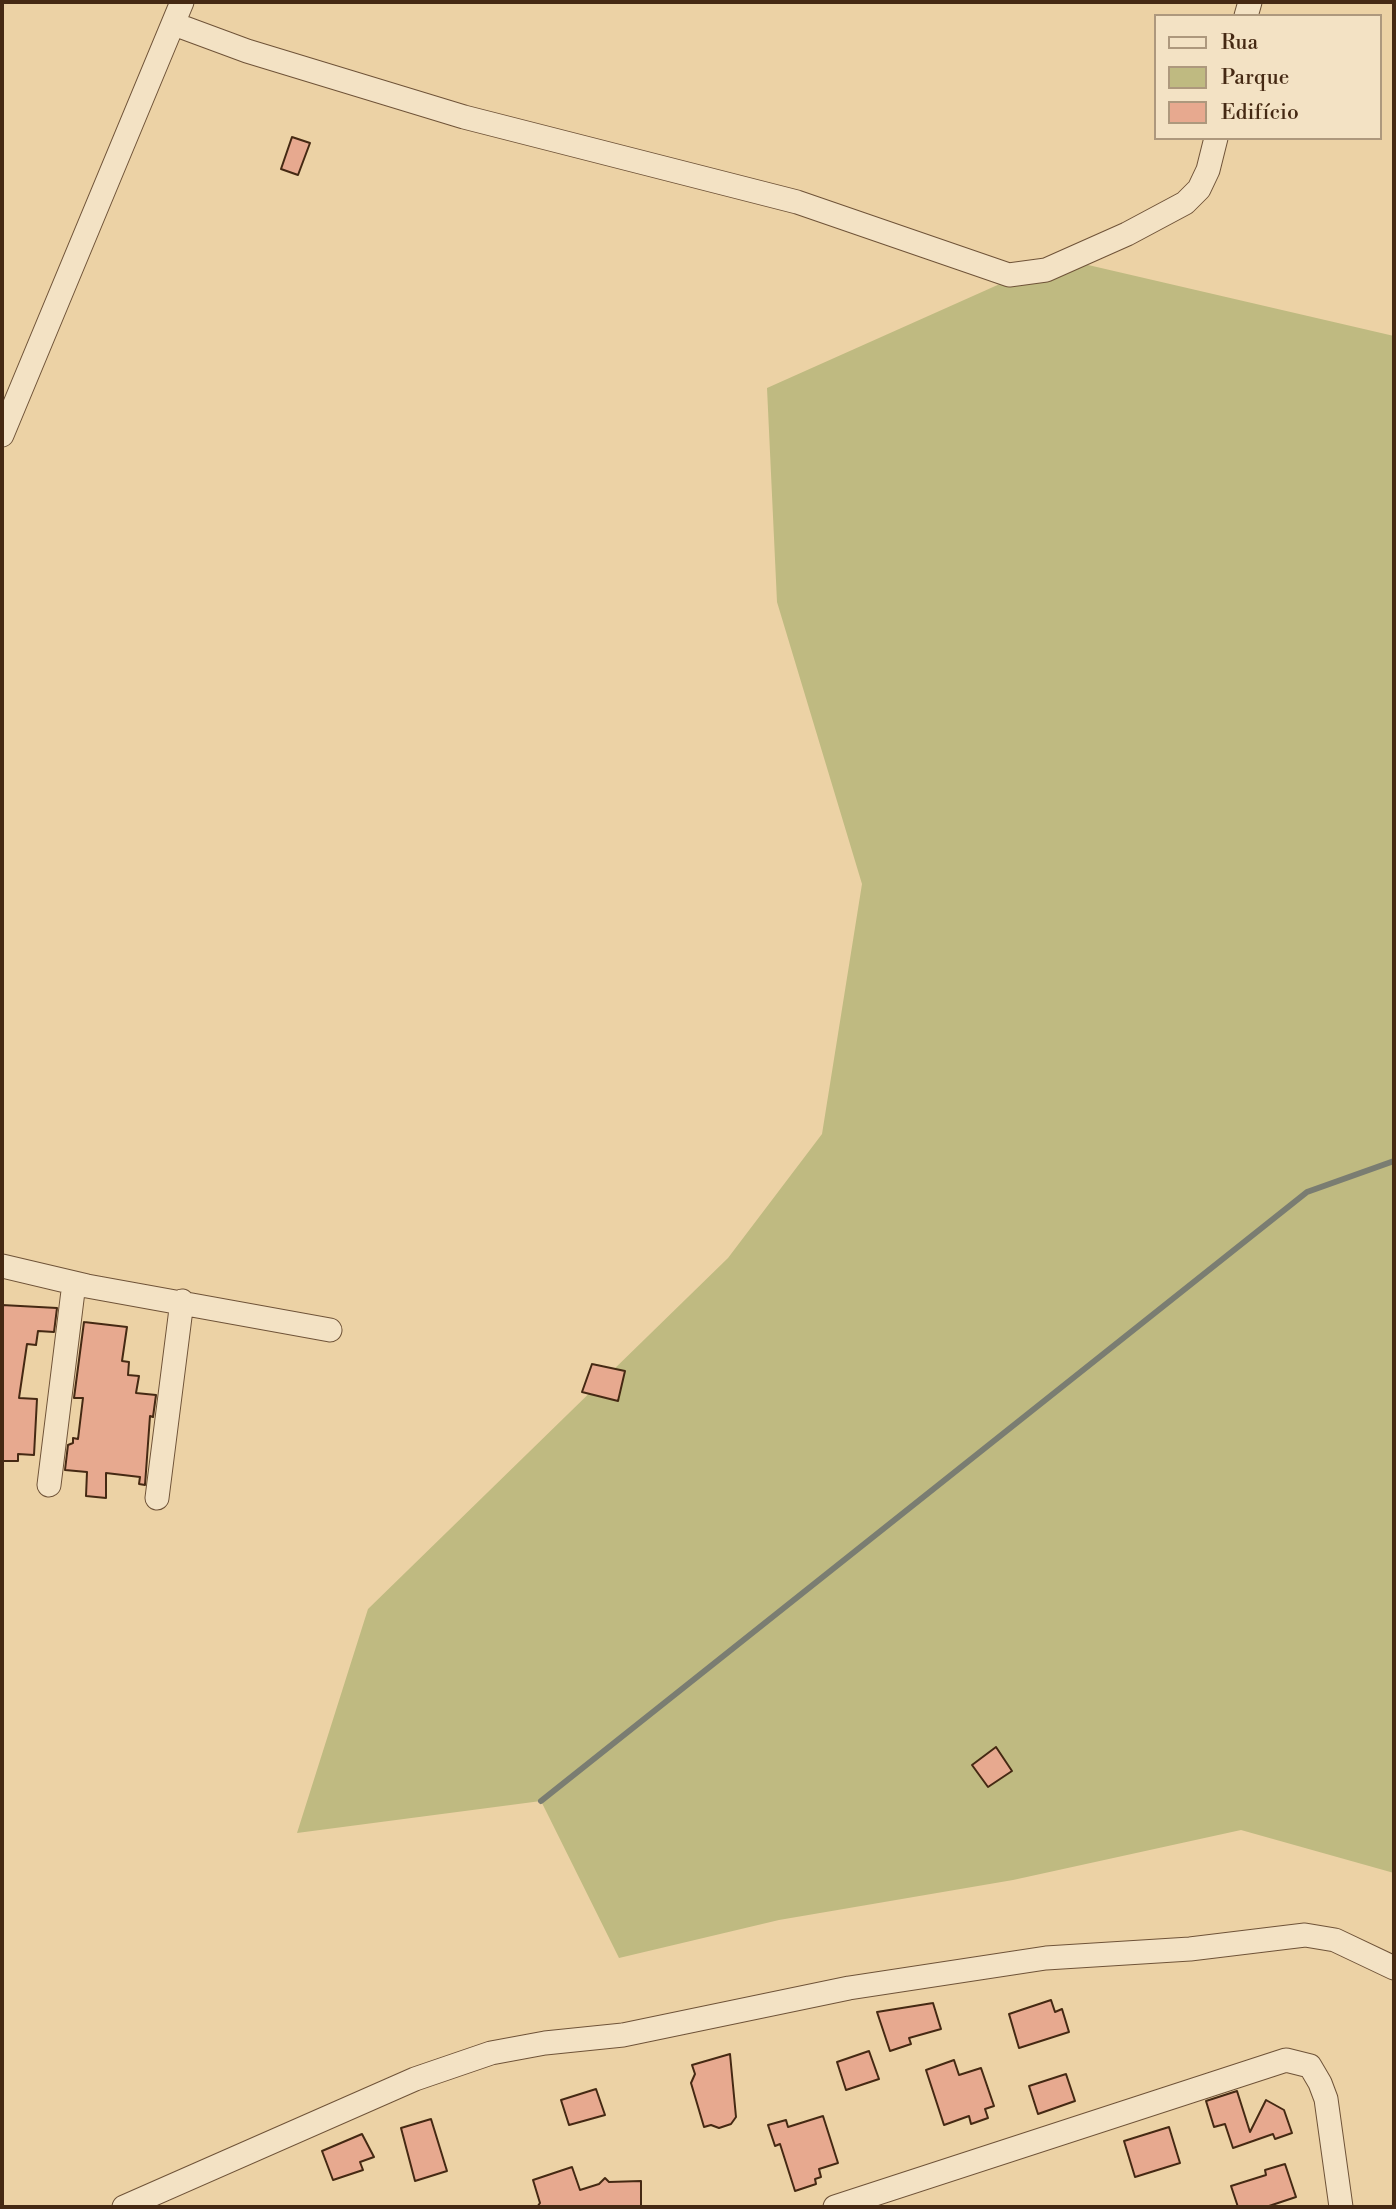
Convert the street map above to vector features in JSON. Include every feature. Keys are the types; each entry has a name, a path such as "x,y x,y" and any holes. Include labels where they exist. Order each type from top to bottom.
{"street":[{"path":"2,435 7,406 183,2"},
{"path":"174,24 247,51 464,117 797,202 1009,275 1046,270 1127,234 1185,204 1199,189 1208,170 1216,140"},
{"path":"2,1266 74,1283 330,1330"},
{"path":"49,1485 74,1283"},
{"path":"157,1497 182,1301"},
{"path":"124,2207 415,2079 491,2053 545,2043 623,2035 849,1988 1046,1958 1177,1950 1305,1935 1335,1940 1394,1968"},
{"path":"835,2207 1278,2062 1303,2062 1317,2074 1326,2099 1341,2207"}],"green space":[{"path":"1058,258 1394,336 1394,1873 1241,1830 1013,1880 779,1920 619,1958 541,1801 297,1833 368,1609 728,1258 822,1134 862,884 777,602 767,388"}],"building":[{"path":"292,137 310,143 298,175 281,169"},
{"path":"2,1305 57,1308 54,1332 38,1331 36,1345 27,1344 19,1398 37,1399 34,1455 18,1454 18,1461 2,1461"},
{"path":"84,1322 127,1327 122,1361 129,1362 128,1375 139,1376 136,1393 156,1395 153,1417 150,1416 145,1485 139,1484 140,1477 106,1473 106,1498 86,1496 87,1472 65,1470 68,1445 73,1443 73,1438 78,1439 83,1398 74,1398"},
{"path":"592,1364 625,1371 618,1401 582,1392"},
{"path":"996,1747 1012,1771 988,1787 972,1765"},
{"path":"1051,2000 1055,2012 1062,2009 1069,2032 1019,2048 1009,2014"},
{"path":"933,2003 941,2029 909,2038 911,2044 890,2051 877,2012"},
{"path":"869,2051 879,2079 846,2090 837,2062"},
{"path":"730,2054 736,2117 731,2124 719,2128 711,2125 704,2127 691,2083 695,2074 692,2065"},
{"path":"954,2060 959,2075 981,2068 994,2106 985,2109 988,2118 971,2124 969,2116 944,2125 926,2070"},
{"path":"1066,2074 1075,2101 1038,2114 1029,2086"},
{"path":"596,2089 605,2115 569,2125 561,2100"},
{"path":"1237,2091 1250,2132 1266,2100 1284,2110 1292,2133 1275,2139 1273,2134 1233,2148 1225,2124 1214,2127 1206,2101"},
{"path":"823,2116 838,2163 819,2169 821,2177 815,2179 816,2184 795,2191 780,2144 775,2146 768,2125 786,2120 788,2127"},
{"path":"431,2119 447,2171 415,2181 401,2128"},
{"path":"1169,2127 1180,2163 1135,2177 1124,2141"},
{"path":"362,2134 374,2157 360,2162 363,2170 333,2180 322,2151"},
{"path":"1285,2164 1296,2197 1266,2207 1238,2207 1231,2186 1266,2175 1265,2170"},
{"path":"572,2167 580,2190 599,2184 605,2178 609,2182 641,2181 641,2207 537,2207 540,2203 533,2180"}],"waterway":[{"path":"541,1801 1307,1192 1394,1161"}]}
